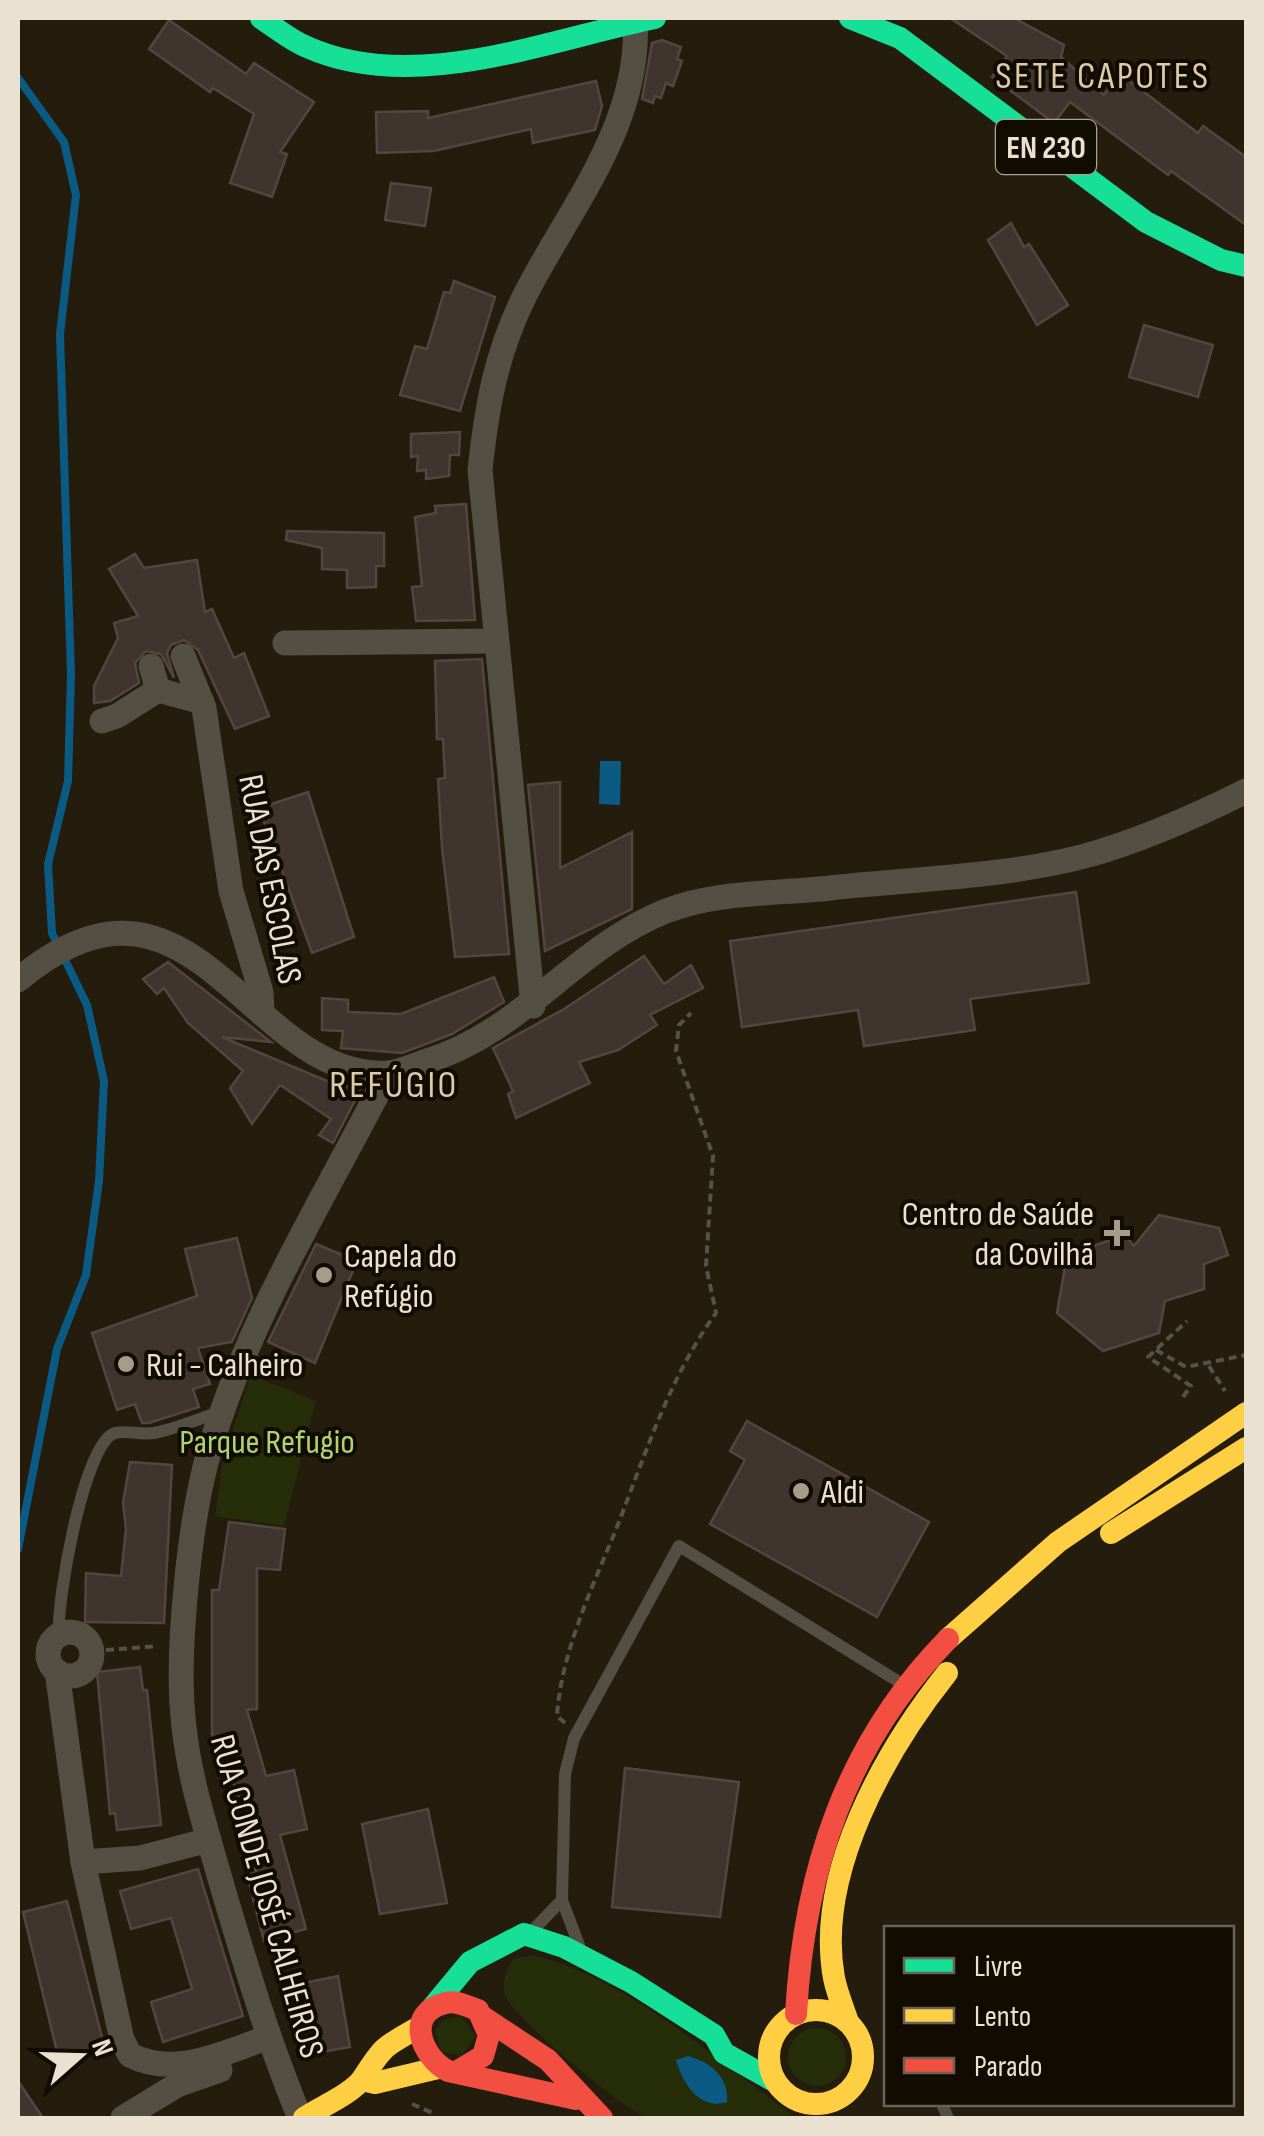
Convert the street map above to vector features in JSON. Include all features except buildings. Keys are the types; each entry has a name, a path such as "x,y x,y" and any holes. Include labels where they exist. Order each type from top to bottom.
{"main road":[{"path":"261,18 309,49 364,65 430,66 642,19"},
{"name":"EN 230","path":"850,18 900,38 1146,222 1221,260 1246,266"},
{"path":"774,2080 768,2052 788,2019 812,1884 833,1820 860,1760 906,1686 1002,1586 1246,1413"},
{"path":"865,2108 857,2080 862,2046 848,2022 833,1974 835,1920 844,1872 869,1796 927,1696 1017,1601 1098,1542 1246,1448"},
{"path":"602,2118 576,2099 448,2070 422,2051 425,2018 462,1964 478,1952 492,1952 524,1934 587,1958 732,2034 823,2010 848,2022"},
{"path":"362,2080 375,2082 476,2064 488,2046 480,2013 492,1952"},
{"path":"302,2118 331,2110 362,2080 366,2065 381,2049 425,2018 460,2001 566,2078 576,2099"},
{"path":"732,2034 724,2053 774,2080 815,2118"},
{"path":"798,2102 828,2104 842,2097 857,2080"}],"street":[{"path":"533,1006 480,470 489,387 526,293 602,161 628,87 642,19"},
{"path":"285,643 496,641"},
{"name":"RUA DAS ESCOLAS","path":"184,656 202,702 231,891 261,992 262,1011"},
{"path":"102,721 118,716 154,678 202,702"},
{"path":"18,980 47,959 75,946 124,935 157,936 193,957 340,1065 388,1073 475,1043 533,1006 616,935 696,902 1085,856 1199,814 1246,791"},
{"name":"RUA CONDE JOSÉ CALHEIROS","path":"302,2118 258,2041 187,1747 181,1686 197,1496 222,1411 258,1324 388,1073"},
{"path":"57,1672 78,1674 89,1665 92,1651 79,1634 58,1635 48,1653 57,1672 82,1862 122,2040 130,2055 162,2067 258,2041"},
{"path":"82,1862 140,1858 209,1840"},
{"path":"123,2118 177,2085 234,2064 258,2041"}],"lane":[{"path":"58,1635 56,1614 64,1572 81,1502 103,1440 116,1432 155,1432 222,1411"},
{"path":"587,1958 571,1932 562,1900 565,1774 577,1732 679,1546 906,1686"},
{"path":"524,1934 541,1926 562,1900"}],"path":[{"path":"577,1732 557,1716 580,1620 672,1384 716,1313 706,1266 714,1156 676,1052 679,1025 691,1013"},
{"path":"1184,1397 1190,1386 1148,1358 1187,1321"},
{"path":"1156,1350 1186,1368 1246,1354"},
{"path":"106,1650 158,1646"},
{"path":"406,2097 419,2109 435,2114"}],"green space":[{"name":"Parque Refugio","path":"250,1375 316,1401 284,1526 215,1516 222,1466"},
{"path":"533,1955 569,1967 638,2002 796,2118 683,2121 637,2113 571,2063 512,2006 504,1990 507,1972 513,1959"},
{"path":"461,2016 476,2036 461,2056 441,2051 435,2031 443,2020"},
{"path":"817,2028 837,2037 846,2057 837,2077 817,2086 797,2077 788,2057 797,2037"}],"water":[{"path":"600,761 621,761 620,805 599,804"},
{"path":"688,2056 717,2072 725,2086 727,2102 708,2102 693,2093 676,2060"}],"waterway":[{"path":"18,78 64,142 76,195 60,334 71,675 68,781 48,864 52,933 87,1005 104,1081 99,1181 86,1275 57,1349 18,1549"}],"traffic: fast":[{"path":"261,18 307,47 348,60 391,66 481,59 655,18"},
{"path":"850,18 900,38 1146,222 1221,260 1246,266"},
{"path":"431,2009 470,1962 524,1934 564,1947 631,1982 714,2035 724,2053 774,2081"}],"traffic: slow":[{"path":"948,1639 1058,1542 1246,1413"},
{"path":"1111,1533 1246,1448"},
{"path":"848,2022 834,1978 831,1938 845,1856 879,1776 947,1673"},
{"path":"816,2010 834,2013 850,2023 860,2039 863,2057 860,2075 850,2091 834,2101 816,2104 798,2101 782,2091 772,2075 769,2057 772,2039 782,2023 798,2013 816,2010"},
{"path":"304,2118 351,2089 386,2048 419,2027"},
{"path":"362,2080 375,2083 438,2068"}],"traffic: jam":[{"path":"796,2014 809,1910 837,1812 882,1721 948,1639"},
{"path":"458,2071 483,2056 489,2035 478,2010 450,2002 433,2008 421,2025 424,2046 438,2064 448,2071 576,2099"},
{"path":"483,2017 548,2060 602,2118"}],"place":[{"name":"Centro de Saúde da Covilhã","path":"1117,1233"},
{"name":"Capela do Refúgio","path":"324,1275"},
{"name":"Rui - Calheiro","path":"126,1364"},
{"name":"Aldi","path":"801,1491"}],"district":[{"name":"SETE CAPOTES","path":"1103,75"},
{"name":"REFÚGIO","path":"394,1084"}]}
